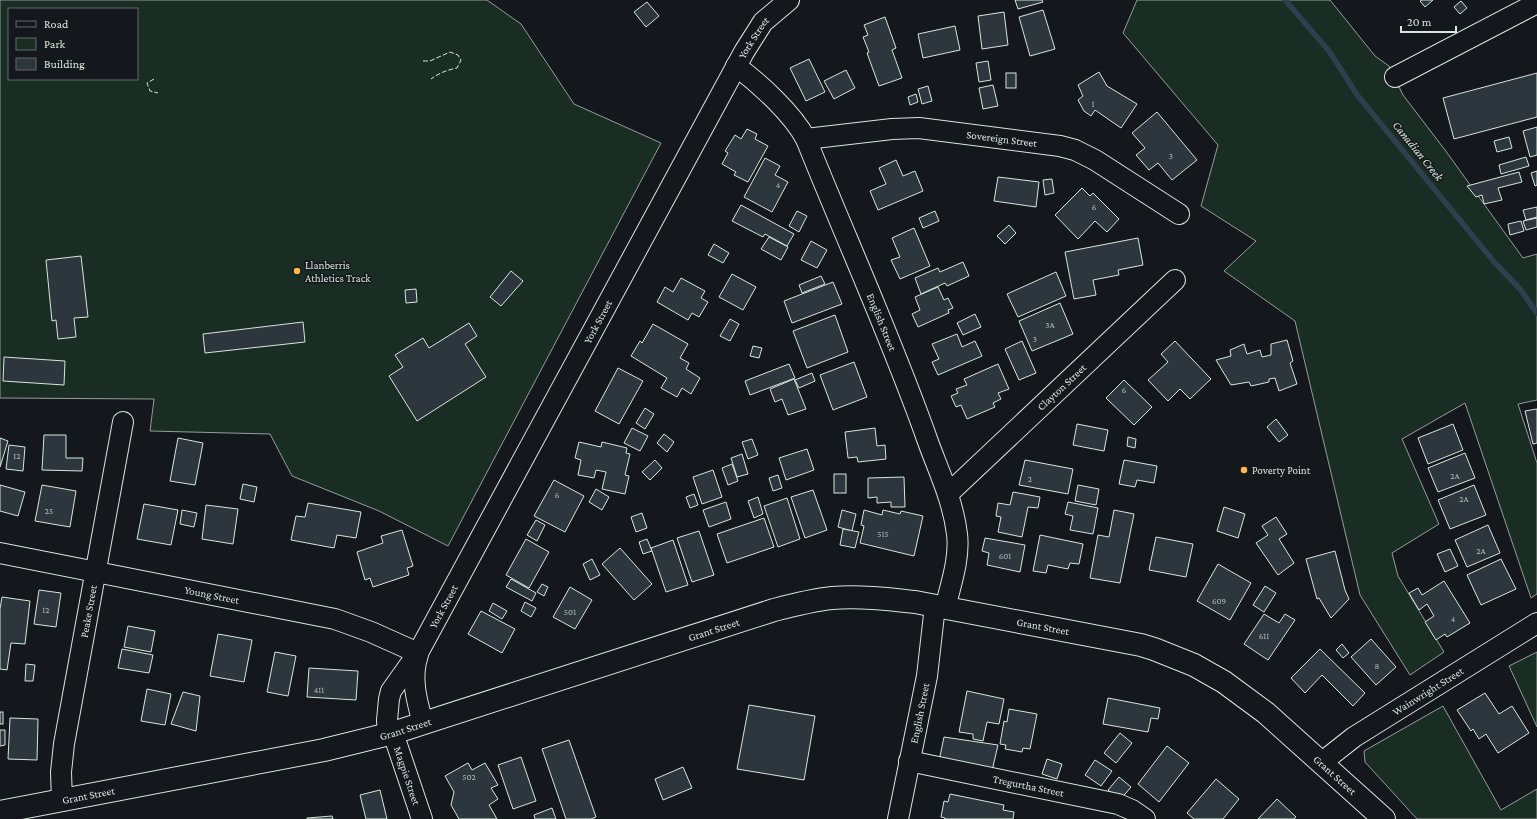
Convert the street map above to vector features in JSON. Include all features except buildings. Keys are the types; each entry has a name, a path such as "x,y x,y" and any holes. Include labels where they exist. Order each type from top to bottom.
{"main road":[{"name":"Grant Street","path":"0,812 41,812 62,801 324,750 391,734 774,610 830,598 876,598 915,602 1141,645 1175,657 1213,676 1241,694 1282,726 1384,819"}],"street":[{"name":"York Street","path":"391,734 389,699 391,691 418,653 757,29 789,0"},
{"path":"1395,77 1537,3"},
{"name":"English Street","path":"736,66 770,95 798,126 806,139 906,380 948,494 955,522 958,543 956,562 940,607 898,819"},
{"name":"Sovereign Street","path":"806,139 892,129 919,128 1060,146 1081,152 1095,160 1178,214"},
{"name":"Clayton Street","path":"948,494 1175,280"},
{"name":"Peake Street","path":"62,801 61,772 64,744 123,422"},
{"name":"Young Street","path":"0,553 335,619 371,632 418,653"},
{"name":"Wainwright Street","path":"1321,763 1354,737 1537,622"},
{"name":"York Street","path":"418,653 415,664 415,681 416,695 423,723"},
{"name":"Magpie Street","path":"391,734 422,819"},
{"name":"Tregurtha Street","path":"909,761 1118,804 1132,810 1145,819"}],"green space":[{"name":"Llanberris Athletics Track","path":"0,0 487,0 521,24 574,104 661,143 448,546 379,511 292,476 270,434 150,431 154,399 0,398"},
{"path":"1137,0 1330,0 1375,56 1389,66 1403,95 1445,150 1523,258 1537,254 1537,400 1518,404 1537,463 1537,594 1531,598 1465,403 1402,439 1439,524 1392,553 1398,576 1444,652 1410,675 1360,595 1295,321 1224,271 1256,241 1201,206 1218,145 1123,33"},
{"path":"1537,652 1537,727 1509,666"},
{"path":"1443,706 1501,810 1537,789 1537,819 1417,819 1365,762 1364,751"}],"waterway":[{"name":"Canadian Creek","path":"1285,0 1329,51 1358,96 1495,263 1520,289 1537,313"}],"fence":[{"path":"423,61 430,61 450,52 458,55 461,60 457,68 443,72 431,79"},
{"path":"154,79 147,83 150,91 158,93"}],"place":[{"name":"Llanberris Athletics Track","path":"297,271"},
{"name":"Poverty Point","path":"1244,470"}]}
